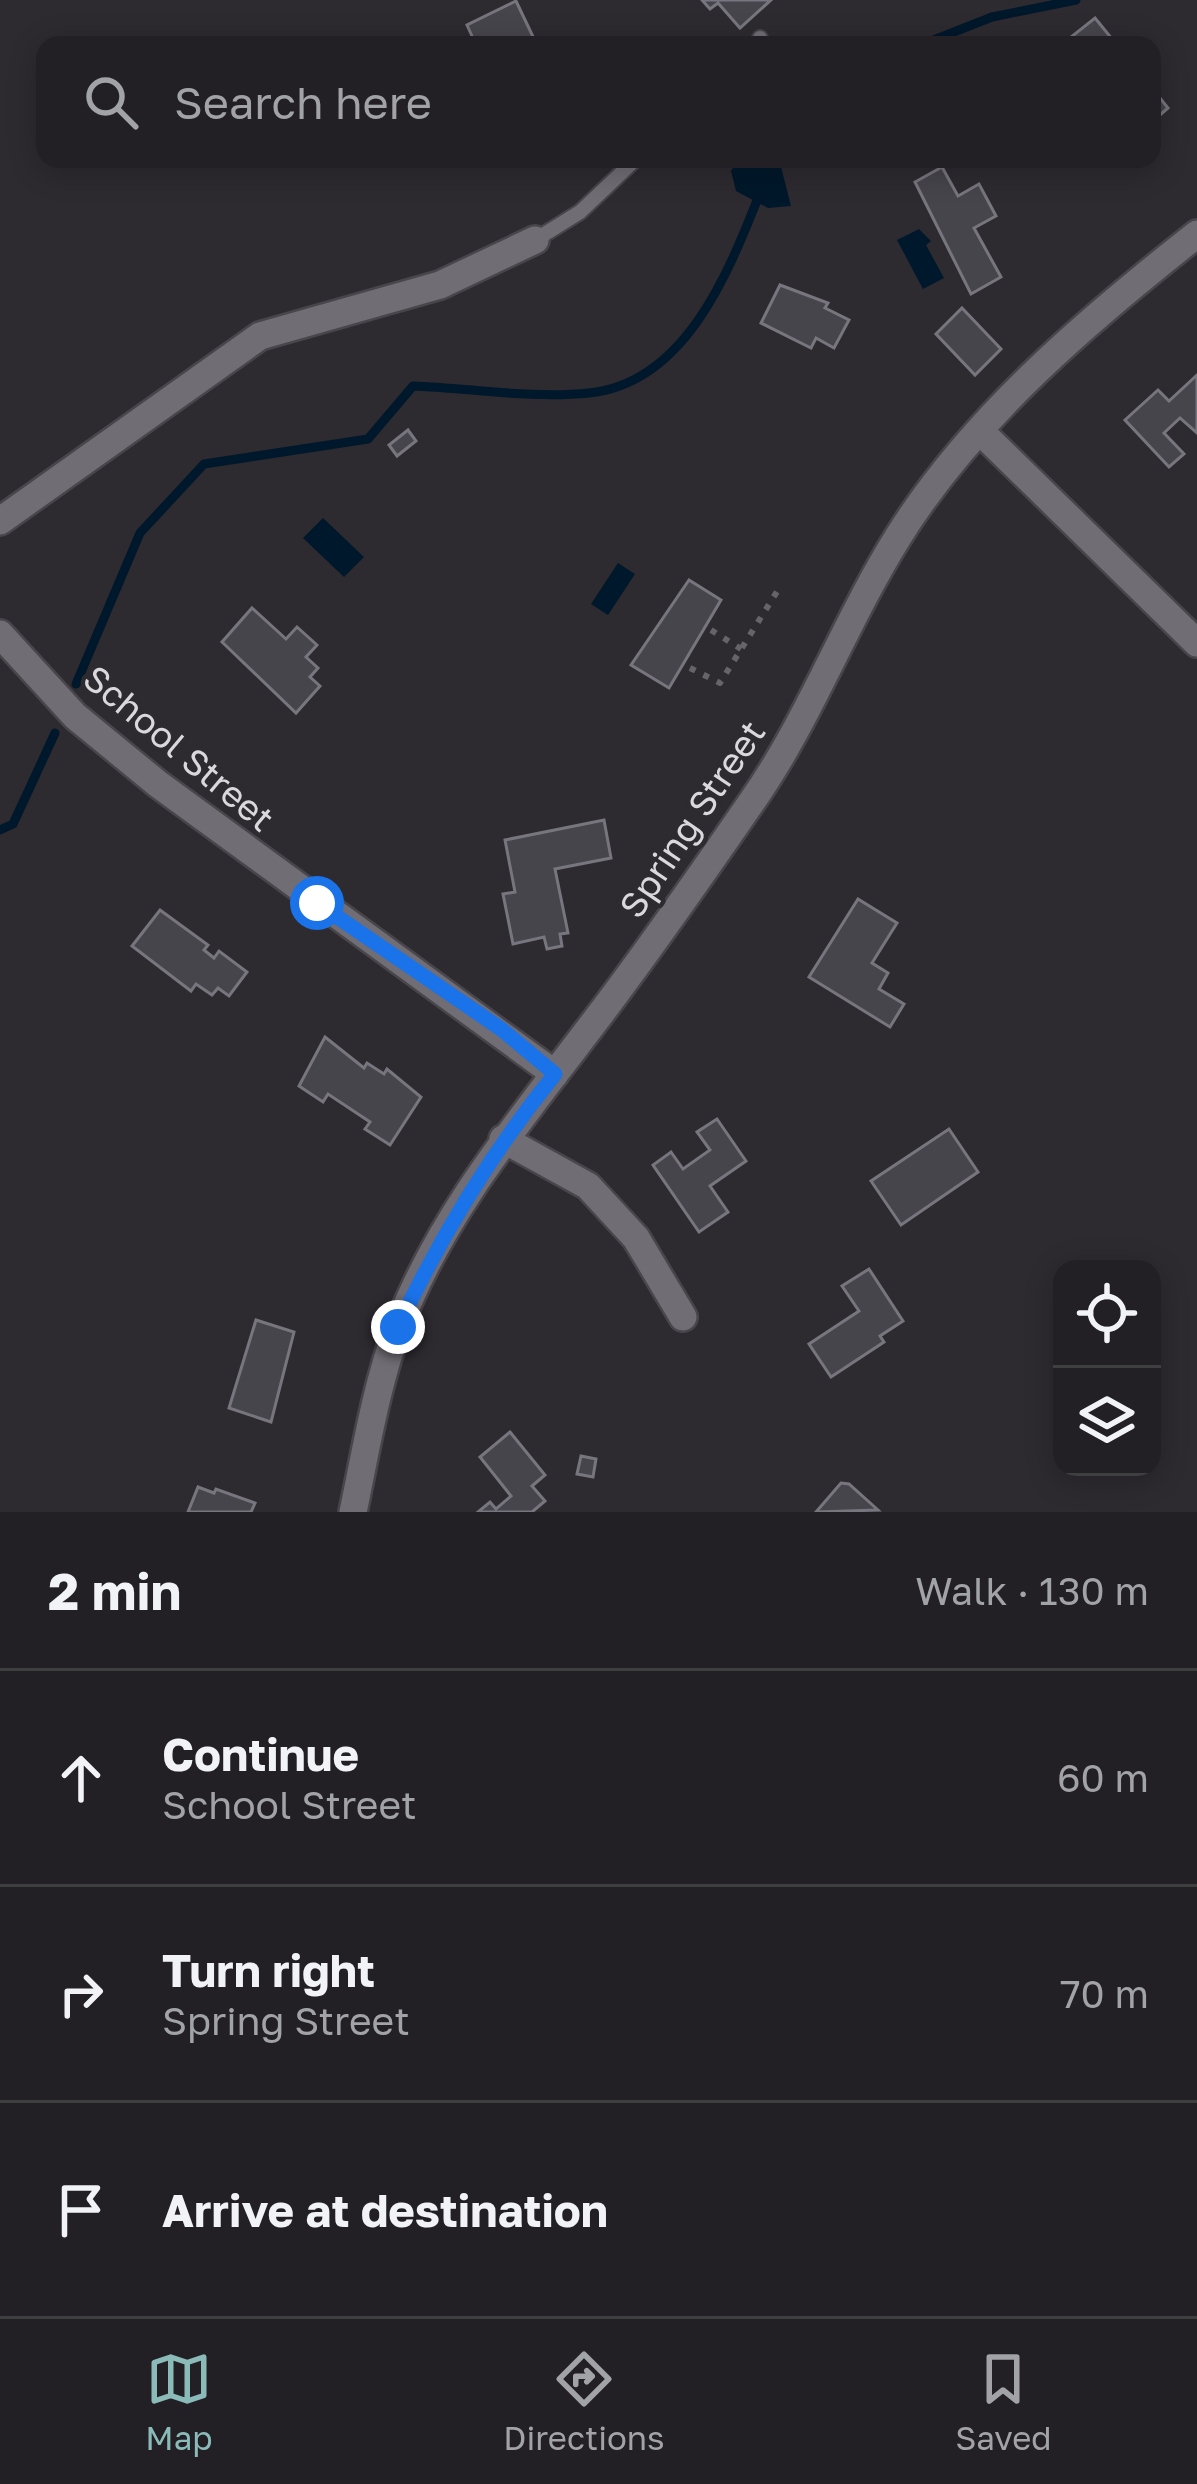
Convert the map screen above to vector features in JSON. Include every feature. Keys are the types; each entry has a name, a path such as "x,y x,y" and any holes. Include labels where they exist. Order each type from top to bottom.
{"street":[{"name":"Spring Street","path":"353,1512 398,1327 430,1258 502,1139 555,1074 758,793 899,535 981,432 1125,291 1197,234"},
{"path":"0,521 260,336 440,285 535,240"},
{"path":"981,432 1197,643"},
{"name":"School Street","path":"0,634 75,716 158,784 555,1074"},
{"path":"502,1139 588,1186 636,1238 683,1317"}],"lane":[{"path":"535,240 580,212 626,168"}],"path":[{"path":"690,668 720,682 778,590"},
{"path":"711,630 741,649"}],"water":[{"path":"781,168 791,206 768,208 736,191 731,171"},
{"path":"919,229 931,241 926,245 944,278 923,289 897,240"},
{"path":"323,518 364,557 344,577 303,538"},
{"path":"618,563 635,574 608,615 591,604"}],"building":[{"path":"702,0 771,0 740,28 718,3 710,9"},
{"path":"516,1 533,36 472,36 467,25"},
{"path":"1095,18 1110,36 1072,36"},
{"path":"943,168 958,196 979,184 996,216 974,228 1001,277 971,294 915,182"},
{"path":"780,285 828,303 825,308 849,320 834,348 816,338 811,348 761,323"},
{"path":"962,308 1001,349 975,375 936,334"},
{"path":"1197,375 1197,433 1180,418 1164,433 1184,454 1169,467 1125,420 1158,390 1169,401"},
{"path":"408,430 416,441 397,456 389,445"},
{"path":"689,580 721,600 669,688 631,665"},
{"path":"252,608 286,639 297,627 317,645 306,657 318,668 310,677 320,686 296,713 222,642"},
{"path":"604,820 611,858 555,869 568,933 560,934 562,946 547,949 544,937 513,944 503,894 515,892 505,840"},
{"path":"858,899 897,923 872,963 888,973 879,989 904,1004 890,1027 809,977"},
{"path":"160,910 208,945 204,950 214,958 219,951 247,972 229,996 218,988 212,995 196,984 191,991 132,946"},
{"path":"325,1037 364,1068 367,1063 384,1074 387,1069 421,1097 390,1145 365,1129 370,1122 328,1094 323,1102 299,1086"},
{"path":"717,1119 746,1161 710,1186 728,1212 699,1232 653,1165 671,1152 683,1169 710,1150 697,1132"},
{"path":"949,1129 978,1172 901,1225 871,1181"},
{"path":"869,1269 903,1321 880,1336 884,1342 831,1377 809,1344 859,1311 842,1286"},
{"path":"256,1320 294,1332 271,1422 229,1408"},
{"path":"510,1432 545,1475 532,1486 545,1501 532,1512 478,1512 490,1502 496,1509 511,1496 480,1457"},
{"path":"581,1456 596,1459 593,1477 577,1474"},
{"path":"841,1483 849,1484 878,1510 816,1512"},
{"path":"198,1487 255,1503 251,1512 188,1512"}],"waterway":[{"path":"944,36 992,17 1076,0"},
{"path":"76,684 140,533 204,464 368,439 413,386 545,395 589,393 623,385 678,346 699,318 734,256 760,193"},
{"path":"0,830 13,824 55,733"}],"route":[{"path":"317,903 501,1029 555,1074 502,1139 430,1258 398,1327"}]}
